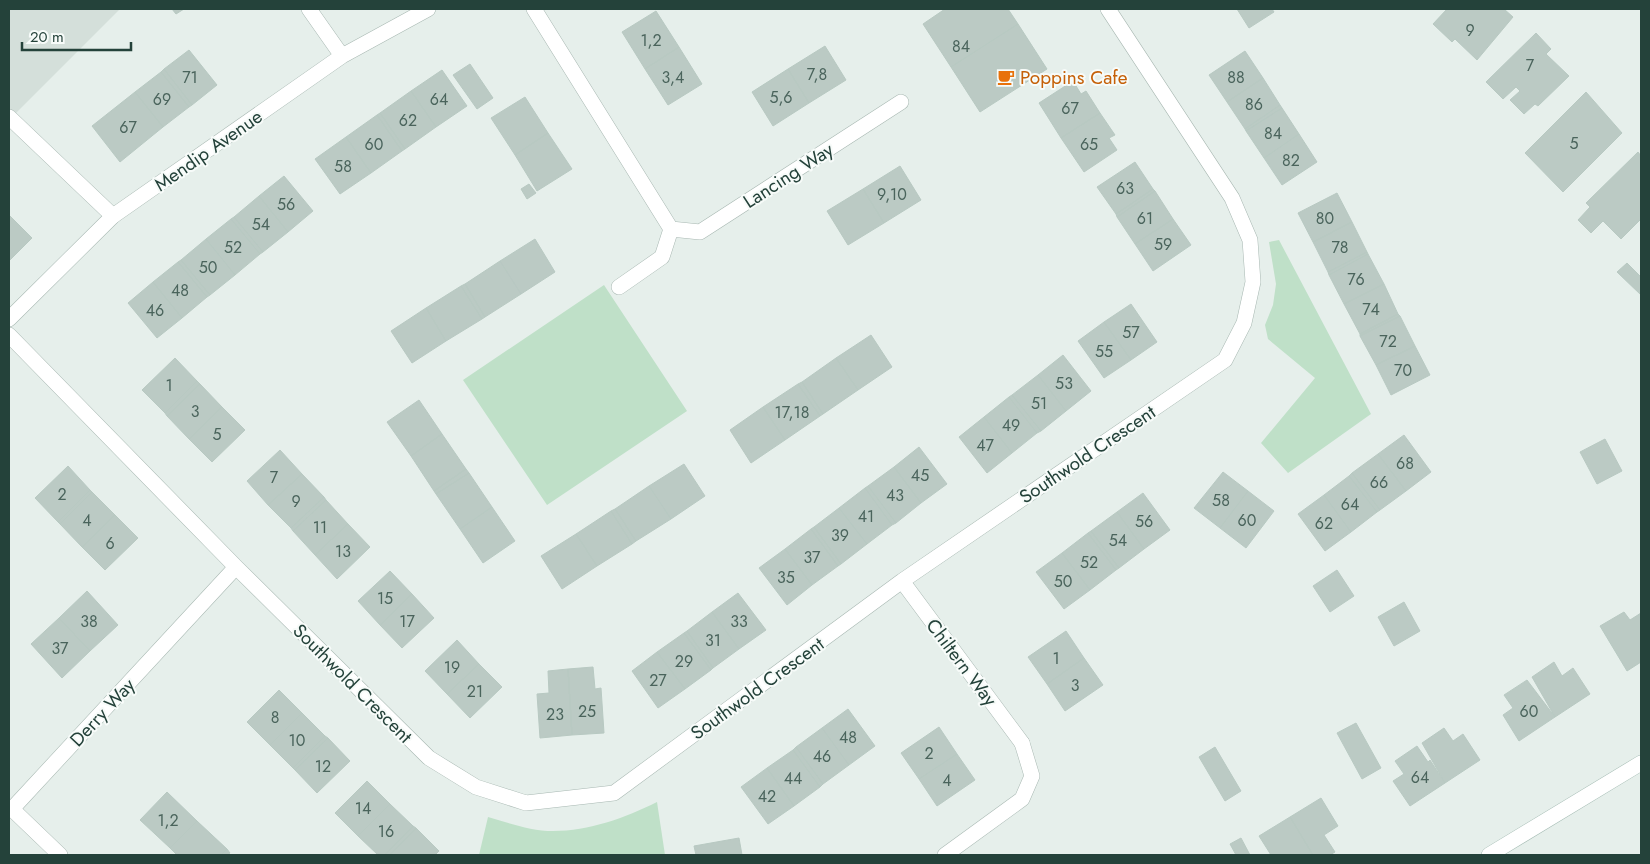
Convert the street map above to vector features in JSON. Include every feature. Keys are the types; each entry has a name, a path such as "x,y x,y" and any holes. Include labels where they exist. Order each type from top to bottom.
{"street":[{"path":"309,9 342,56"},
{"name":"Mendip Avenue","path":"9,319 114,216 342,56 428,9"},
{"path":"534,9 671,229 662,256 619,287"},
{"name":"Southwold Crescent","path":"9,335 236,567 429,758 476,787 526,803 614,793 902,581 1225,360 1244,323 1253,282 1250,240 1232,198 1108,9"},
{"name":"Lancing Way","path":"671,229 700,232 901,102"},
{"path":"9,117 114,216"},
{"name":"Derry Way","path":"60,855 12,809 236,567"},
{"name":"Chiltern Way","path":"902,581 1022,743 1032,776 1022,799 945,855"},
{"path":"1489,855 1641,763"}],"shaded area":[{"path":"9,9 120,9 9,120"}],"green space":[{"path":"1279,240 1371,414 1288,473 1261,443 1315,378 1268,339 1265,325 1273,305 1276,284 1269,242"},
{"path":"604,285 687,411 547,505 463,380"},
{"path":"657,802 665,855 479,855 488,817 537,830 580,829 632,813"}],"building":[{"path":"172,9 184,9 176,14"},
{"path":"945,9 1008,9 1018,24 951,67 923,24"},
{"path":"1237,9 1272,9 1274,12 1249,28"},
{"path":"1447,9 1504,9 1513,17 1477,60 1455,39 1452,42 1433,24"},
{"path":"656,11 679,47 645,69 622,32"},
{"path":"1018,24 1047,69 980,112 951,67"},
{"path":"1536,33 1551,49 1546,54 1569,76 1538,106 1535,104 1524,114 1510,100 1520,91 1516,87 1503,99 1486,82"},
{"path":"825,46 846,80 809,103 788,69"},
{"path":"679,47 702,84 668,105 645,69"},
{"path":"189,50 217,85 192,105 164,69"},
{"path":"1245,51 1263,78 1227,102 1209,75"},
{"path":"470,64 493,98 477,109 453,75"},
{"path":"164,69 192,105 189,107 161,72"},
{"path":"788,69 809,103 773,126 752,92"},
{"path":"442,70 467,106 436,127 411,91"},
{"path":"161,72 189,107 163,127 135,92"},
{"path":"1263,78 1280,105 1245,129 1227,102"},
{"path":"1073,81 1081,94 1086,91 1100,113 1061,138 1039,103"},
{"path":"411,91 436,127 405,149 380,113"},
{"path":"135,92 163,127 120,162 92,126"},
{"path":"1586,92 1622,133 1563,192 1525,153"},
{"path":"525,97 548,133 515,155 491,118"},
{"path":"1280,105 1282,108 1246,131 1245,129"},
{"path":"1282,108 1299,134 1264,158 1246,131"},
{"path":"380,113 405,149 402,151 377,115"},
{"path":"1100,113 1115,135 1109,138 1117,150 1084,172 1061,138"},
{"path":"377,115 402,151 371,173 346,137"},
{"path":"548,133 572,169 537,191 515,155"},
{"path":"1299,134 1317,162 1282,185 1264,158"},
{"path":"346,137 371,173 340,194 315,159"},
{"path":"1638,152 1641,156 1641,219 1621,239 1603,221 1591,233 1578,220 1590,207 1586,203"},
{"path":"1135,162 1153,189 1116,214 1097,187"},
{"path":"900,166 921,200 884,223 863,189"},
{"path":"284,176 313,211 288,232 259,196"},
{"path":"529,184 536,193 527,199 521,189"},
{"path":"863,189 884,223 848,245 827,211"},
{"path":"1153,189 1155,191 1117,217 1116,214"},
{"path":"1155,191 1173,219 1135,244 1117,217"},
{"path":"1337,193 1352,222 1313,242 1298,213"},
{"path":"259,196 288,232 263,252 234,217"},
{"path":"9,215 32,238 9,261"},
{"path":"234,217 263,252 260,254 231,219"},
{"path":"231,219 260,254 235,275 206,239"},
{"path":"1173,219 1191,245 1153,271 1135,244"},
{"path":"1352,222 1367,252 1328,272 1313,242"},
{"path":"206,239 235,275 210,295 181,260"},
{"path":"535,239 555,272 521,294 500,261"},
{"path":"1367,252 1368,254 1329,275 1328,272"},
{"path":"1368,254 1384,284 1344,304 1329,275"},
{"path":"181,260 210,295 207,297 178,262"},
{"path":"500,261 521,294 485,317 465,284"},
{"path":"178,262 207,297 182,318 153,282"},
{"path":"1627,263 1641,277 1641,295 1617,272"},
{"path":"153,282 182,318 157,338 128,303"},
{"path":"465,284 485,317 482,319 461,286"},
{"path":"1384,284 1398,314 1360,334 1344,304"},
{"path":"461,286 482,319 446,341 426,308"},
{"path":"1131,304 1157,342 1131,360 1104,322"},
{"path":"426,308 446,341 412,363 391,331"},
{"path":"1398,314 1400,316 1360,336 1360,334"},
{"path":"1400,316 1415,346 1376,365 1360,336"},
{"path":"1104,322 1131,360 1104,378 1078,341"},
{"path":"871,335 892,367 858,390 836,358"},
{"path":"1415,346 1430,375 1391,395 1376,365"},
{"path":"1063,355 1091,391 1066,411 1038,375"},
{"path":"175,358 197,381 165,413 142,390"},
{"path":"836,358 858,390 823,414 802,382"},
{"path":"1038,375 1066,411 1041,431 1012,395"},
{"path":"197,381 200,384 167,416 165,413"},
{"path":"802,382 823,414 820,416 798,384"},
{"path":"200,384 222,407 189,439 167,416"},
{"path":"798,384 820,416 785,440 763,407"},
{"path":"1012,395 1041,431 1037,433 1009,397"},
{"path":"1009,397 1037,433 1012,453 984,417"},
{"path":"419,400 442,434 411,456 387,422"},
{"path":"222,407 245,430 212,462 189,439"},
{"path":"763,407 785,440 751,463 730,430"},
{"path":"984,417 1012,453 987,473 959,437"},
{"path":"442,434 466,469 434,491 411,456"},
{"path":"1404,435 1431,472 1406,491 1378,454"},
{"path":"1605,439 1622,471 1597,484 1580,452"},
{"path":"919,447 947,484 921,503 894,467"},
{"path":"280,450 302,474 268,505 247,481"},
{"path":"1378,454 1406,491 1380,510 1352,473"},
{"path":"684,464 705,496 671,519 649,486"},
{"path":"68,466 90,490 58,522 35,498"},
{"path":"894,467 921,503 896,523 868,486"},
{"path":"466,469 469,473 436,494 434,491"},
{"path":"1223,472 1248,491 1220,528 1194,508"},
{"path":"469,473 492,507 460,529 436,494"},
{"path":"1352,473 1380,510 1377,512 1349,476"},
{"path":"302,474 324,497 291,528 268,505"},
{"path":"1349,476 1377,512 1351,532 1324,495"},
{"path":"649,486 671,519 636,541 615,509"},
{"path":"868,486 896,523 892,525 865,488"},
{"path":"865,488 892,525 867,544 839,508"},
{"path":"90,490 92,492 60,524 58,522"},
{"path":"1248,491 1274,511 1246,548 1220,528"},
{"path":"92,492 115,515 82,547 60,524"},
{"path":"1143,493 1170,530 1144,549 1117,512"},
{"path":"1324,495 1351,532 1325,551 1298,514"},
{"path":"324,497 326,500 293,531 291,528"},
{"path":"326,500 348,524 315,555 293,531"},
{"path":"492,507 515,541 483,563 460,529"},
{"path":"839,508 867,544 841,564 814,527"},
{"path":"615,509 636,541 632,544 611,511"},
{"path":"611,511 632,544 597,566 576,534"},
{"path":"1117,512 1144,549 1119,568 1091,531"},
{"path":"115,515 138,538 105,570 82,547"},
{"path":"348,524 370,547 337,579 315,555"},
{"path":"814,527 841,564 838,566 811,529"},
{"path":"811,529 838,566 812,585 785,549"},
{"path":"1091,531 1119,568 1116,570 1088,533"},
{"path":"1088,533 1116,570 1090,590 1062,553"},
{"path":"576,534 597,566 562,589 541,556"},
{"path":"785,549 812,585 787,605 759,568"},
{"path":"1062,553 1090,590 1064,609 1036,572"},
{"path":"1337,570 1354,596 1330,612 1313,586"},
{"path":"390,571 412,594 380,625 358,601"},
{"path":"87,591 118,625 90,651 59,618"},
{"path":"738,593 766,630 739,649 712,612"},
{"path":"412,594 434,618 402,648 380,625"},
{"path":"1404,602 1420,631 1394,646 1378,617"},
{"path":"712,612 739,649 713,668 687,631"},
{"path":"1624,612 1630,620 1641,613 1641,662 1627,671 1600,626"},
{"path":"59,618 90,651 62,678 31,644"},
{"path":"687,631 713,668 711,670 684,633"},
{"path":"1066,631 1084,658 1047,684 1028,657"},
{"path":"684,633 711,670 685,689 657,652"},
{"path":"457,640 479,664 447,694 425,671"},
{"path":"657,652 685,689 658,708 632,671"},
{"path":"1084,658 1103,685 1065,711 1047,684"},
{"path":"1554,662 1562,676 1573,668 1590,694 1555,717 1532,677"},
{"path":"479,664 502,687 470,718 447,694"},
{"path":"593,667 595,689 601,688 604,733 572,735 568,669"},
{"path":"568,669 572,735 540,738 537,694 549,693 548,671"},
{"path":"1527,680 1555,717 1519,741 1503,715 1513,708 1504,695"},
{"path":"279,690 302,713 270,745 247,722"},
{"path":"848,709 875,746 849,765 822,728"},
{"path":"302,713 325,736 293,768 270,745"},
{"path":"1356,723 1381,768 1362,779 1337,733"},
{"path":"939,727 957,754 919,779 901,753"},
{"path":"822,728 849,765 823,784 796,747"},
{"path":"1444,728 1453,741 1463,734 1480,760 1445,783 1422,743"},
{"path":"325,736 328,738 295,770 293,768"},
{"path":"328,738 350,761 317,793 295,770"},
{"path":"1417,746 1428,762 1430,760 1445,783 1410,806 1393,781 1404,774 1395,761"},
{"path":"796,747 823,784 820,787 793,750"},
{"path":"1215,747 1241,791 1225,801 1199,757"},
{"path":"793,750 820,787 794,806 767,768"},
{"path":"957,754 975,780 937,806 919,779"},
{"path":"767,768 794,806 768,824 741,787"},
{"path":"367,781 390,804 358,836 335,813"},
{"path":"167,792 197,821 170,848 140,820"},
{"path":"1321,798 1338,826 1324,835 1335,852 1330,855 1313,855 1290,817"},
{"path":"390,804 413,826 385,855 378,855 358,836"},
{"path":"1290,817 1313,855 1271,855 1259,836"},
{"path":"197,821 227,849 221,855 177,855 170,848"},
{"path":"413,826 416,828 390,855 385,855"},
{"path":"416,828 439,851 435,855 390,855"},
{"path":"739,838 742,855 696,855 694,846"},
{"path":"1241,838 1250,855 1236,855 1230,844"},
{"path":"227,849 230,853 221,855"}],"place":[{"name":"Poppins Cafe","path":"1006,77"}]}
